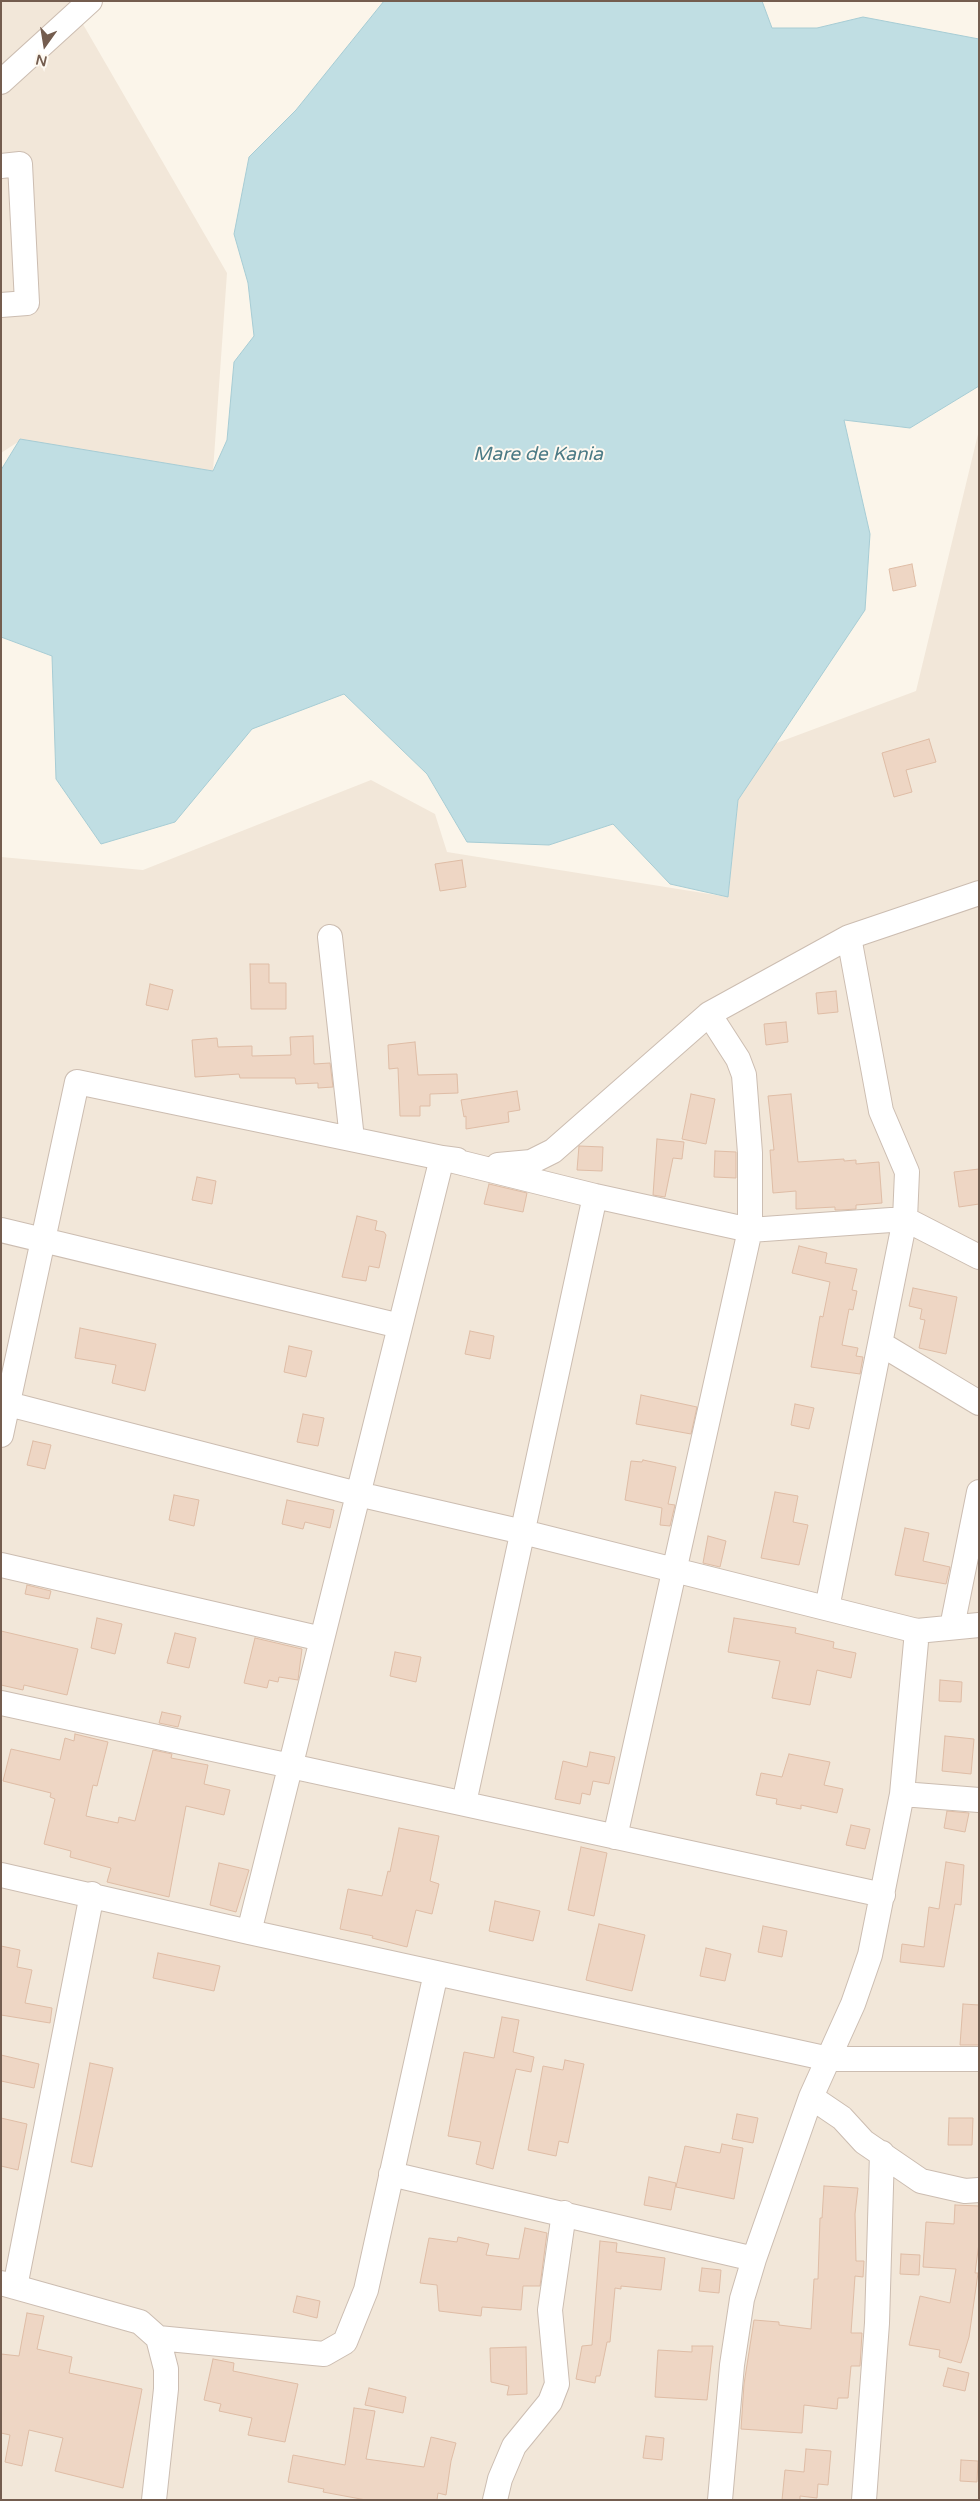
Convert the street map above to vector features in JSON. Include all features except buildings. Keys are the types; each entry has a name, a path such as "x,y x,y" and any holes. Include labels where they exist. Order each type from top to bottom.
{"street":[{"path":"1,82 90,1"},
{"path":"1,166 20,164 27,303 1,305"},
{"path":"442,1158 499,1165 531,1162 541,1158 565,1141 709,1014 849,937 979,892"},
{"path":"330,937 352,1139"},
{"path":"827,1608 905,1219 906,1172 881,1111 849,937"},
{"path":"616,1837 750,1230 750,1153 744,1074 738,1059 709,1014"},
{"path":"1,1435 5,1403 77,1082 442,1158 595,1196 750,1230 905,1219 979,1257"},
{"path":"248,1932 442,1158"},
{"path":"464,1804 595,1196"},
{"path":"1,1230 400,1326"},
{"path":"881,1344 979,1403"},
{"path":"5,1403 358,1494 523,1532 917,1630 979,1625"},
{"path":"952,1627 979,1492"},
{"path":"1,1565 322,1639"},
{"path":"720,2500 732,2365 742,2299 754,2259 811,2097 853,2004 870,1955 902,1794 917,1630"},
{"path":"1,1703 883,1895"},
{"path":"902,1794 979,1800"},
{"path":"1,1874 248,1932 829,2059 979,2059"},
{"path":"92,1894 8,2285 140,2322 158,2338 166,2369 166,2389 154,2500"},
{"path":"158,2338 324,2354 345,2342 366,2290 436,1973"},
{"path":"811,2097 842,2118 864,2142 921,2182 965,2190 979,2190"},
{"path":"864,2500 877,2322 882,2153"},
{"path":"391,2174 754,2259"},
{"path":"495,2500 500,2479 511,2452 550,2402 557,2384 550,2310 564,2213"}],"shaded area":[{"path":"1,1 72,1 73,7 227,273 213,471 21,440 1,453"},
{"path":"979,430 979,2500 1,2500 1,857 143,870 371,780 435,814 447,852 728,897 738,800 774,744 916,691"}],"water":[{"name":"Mare de Kania","path":"384,1 762,1 772,28 817,28 863,17 979,39 979,386 910,428 844,420 870,534 865,610 738,800 728,897 670,884 613,824 549,845 467,842 427,774 344,694 252,729 175,822 101,844 56,779 52,656 1,637 1,470 20,439 213,471 227,440 234,362 254,336 248,283 234,234 249,157 296,110"}]}
